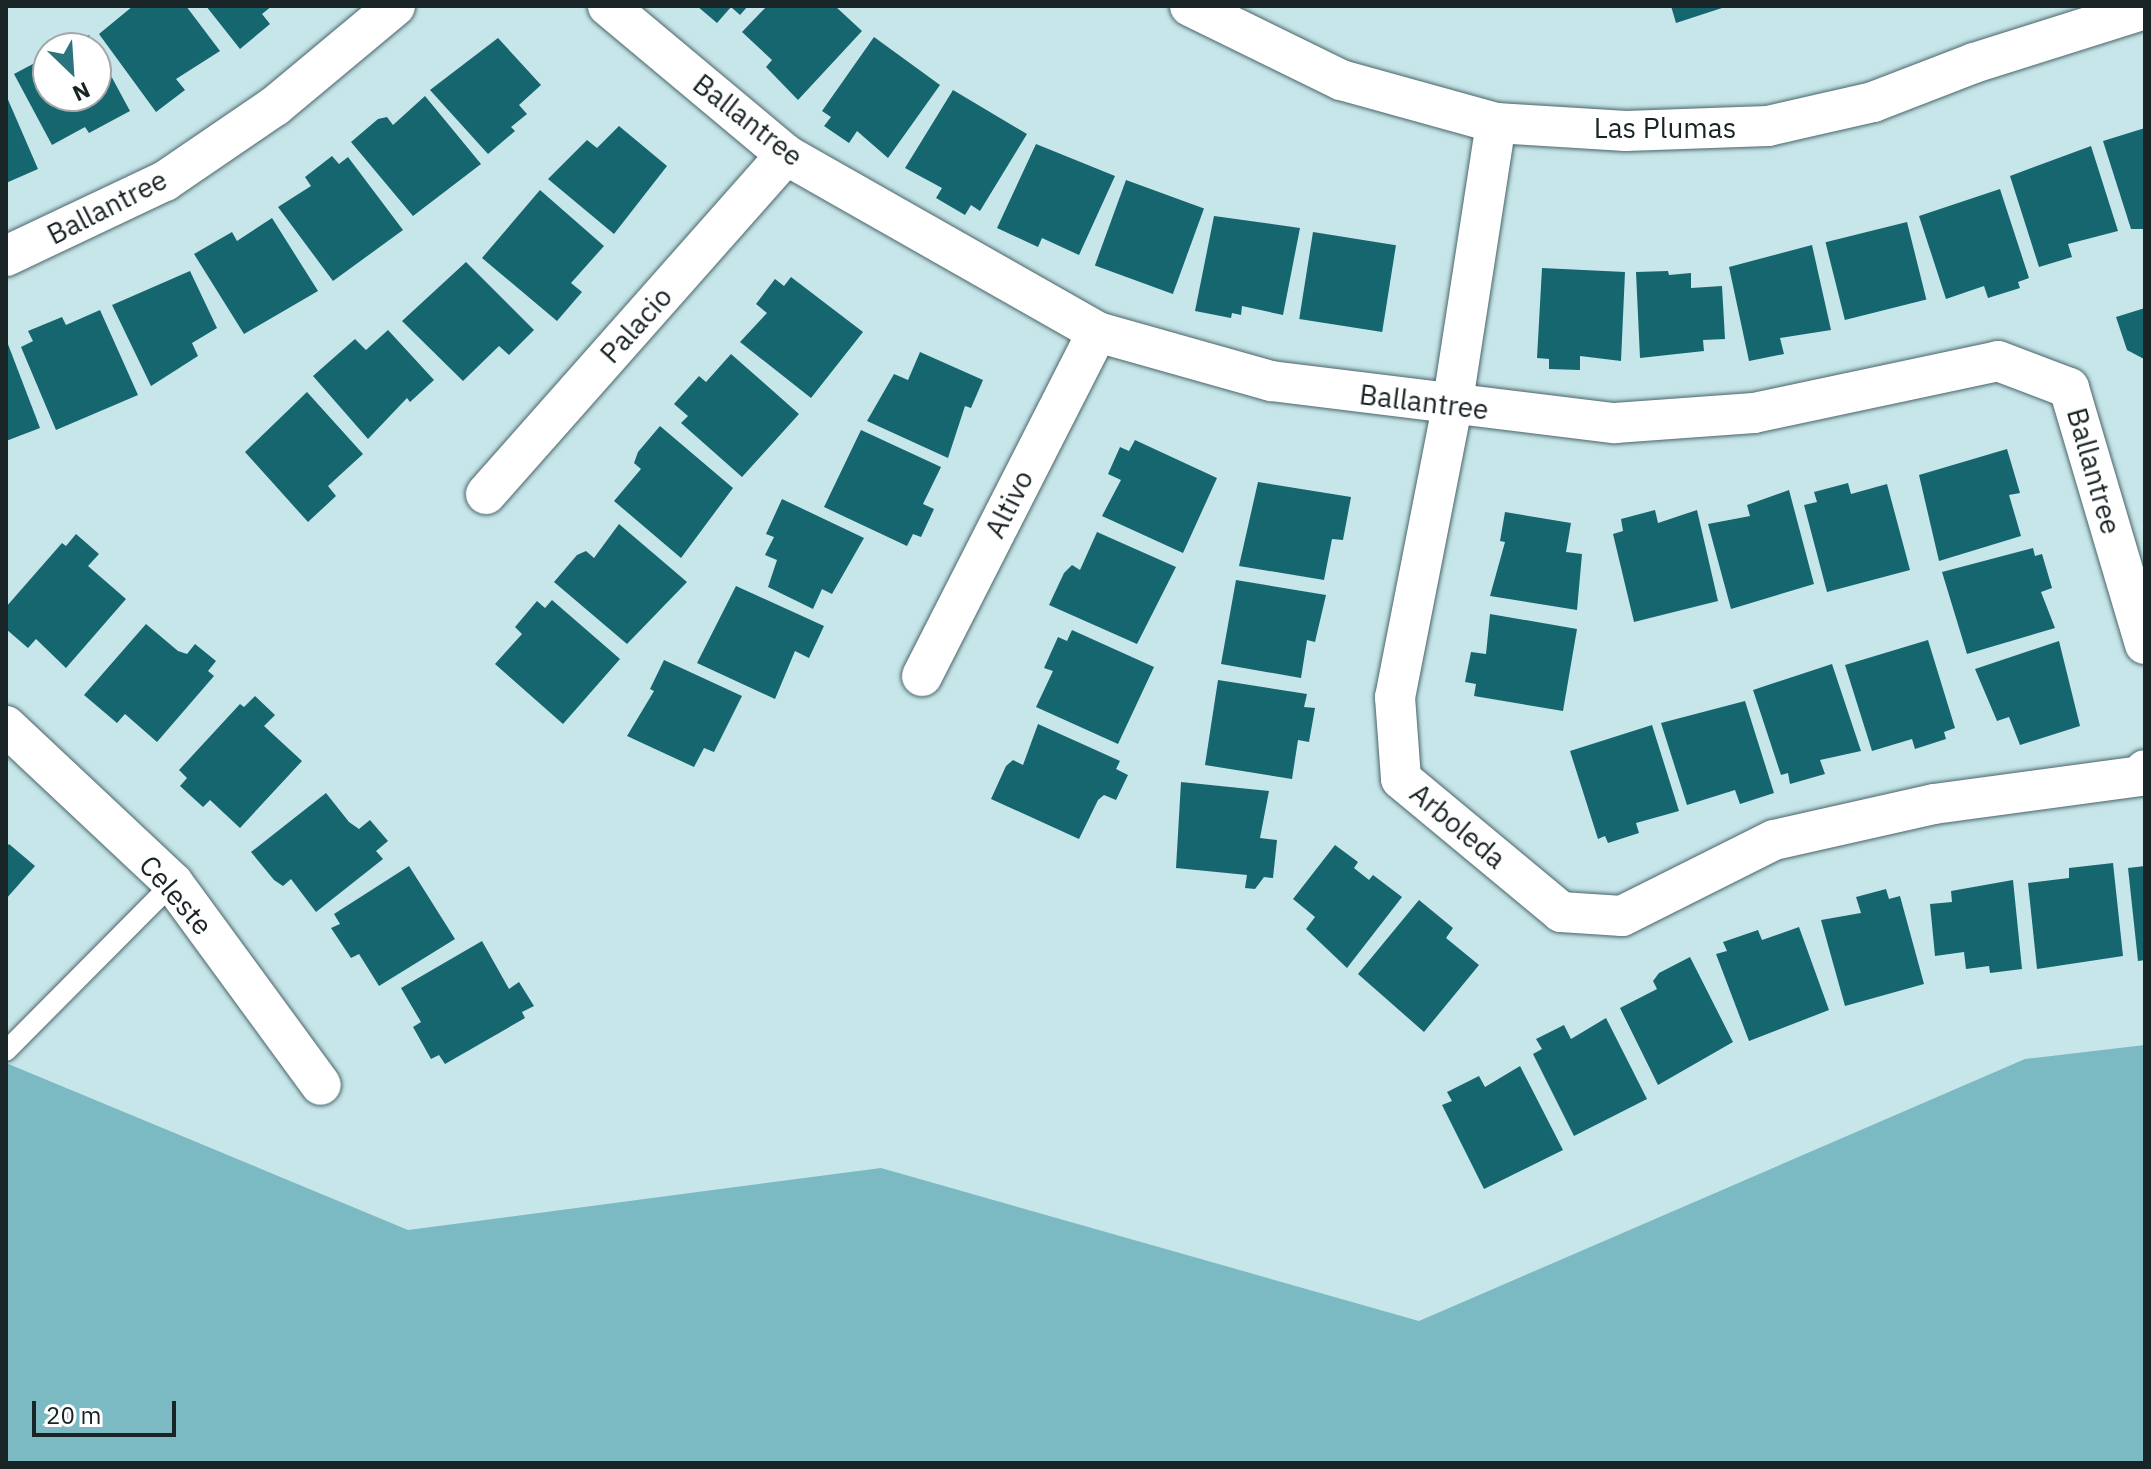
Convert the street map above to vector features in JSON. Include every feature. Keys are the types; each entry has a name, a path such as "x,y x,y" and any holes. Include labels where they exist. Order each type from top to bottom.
{"street":[{"name":"Ballantree","path":"6,256 165,181 275,106 395,6"},
{"name":"Ballantree","path":"608,6 786,155 1097,332 1271,381 1452,407 1615,423 1754,413 1998,361 2069,388 2145,644"},
{"name":"Las Plumas","path":"1190,6 1341,80 1496,123 1626,131 1768,126 1873,102 1974,63 2145,9"},
{"name":"Arboleda","path":"1496,123 1452,407 1395,697 1401,779 1561,912 1622,916 1774,840 1934,804 2143,773"},
{"name":"Palacio","path":"486,494 786,155"},
{"name":"Altivo","path":"922,676 1097,332"},
{"name":"Celeste","path":"6,726 173,883 321,1085"}],"lane":[{"path":"6,1051 173,883"}],"shaded area":[{"path":"2145,1045 2145,1463 6,1463 6,1063 408,1230 881,1168 1419,1321 2025,1059"}],"building":[{"path":"133,6 186,6 220,51 176,79 185,90 156,112 112,52 112,32 101,32"},
{"path":"206,6 272,6 262,14 270,24 240,49"},
{"path":"697,6 748,6 740,15 731,7 717,23"},
{"path":"767,6 835,6 862,31 798,100 766,67 772,60 742,32"},
{"path":"1671,6 1725,6 1725,7 1676,23"},
{"path":"874,37 940,85 888,158 857,131 849,143 824,126 831,117 822,111"},
{"path":"498,38 541,85 519,105 527,114 511,127 515,131 488,154 430,90"},
{"path":"32,64 32,108 14,74"},
{"path":"112,78 130,111 89,133 85,127 52,145 34,112 112,112"},
{"path":"953,90 1027,134 980,211 971,205 965,215 936,198 942,188 905,168"},
{"path":"6,95 38,169 6,183"},
{"path":"425,96 481,164 413,216 351,142 378,119 387,117 393,125"},
{"path":"619,126 667,166 614,234 548,179 587,140 597,148"},
{"path":"2145,128 2145,229 2131,229 2103,141"},
{"path":"1036,144 1115,176 1079,255 1042,238 1038,247 997,228"},
{"path":"2091,146 2118,231 2068,244 2072,257 2039,267 2010,176"},
{"path":"332,156 339,164 348,157 403,230 333,281 278,207 311,186 305,177"},
{"path":"1126,180 1204,208 1173,294 1095,266"},
{"path":"2000,189 2029,278 2018,282 2020,288 1988,298 1984,286 1946,299 1919,216"},
{"path":"540,190 604,246 571,283 582,292 557,321 482,258"},
{"path":"1214,216 1300,228 1283,315 1242,306 1241,315 1232,313 1231,318 1195,311"},
{"path":"272,218 318,291 244,334 194,254 232,232 237,241"},
{"path":"1907,222 1926,300 1845,320 1825,242"},
{"path":"1313,232 1396,245 1382,332 1299,319"},
{"path":"1812,245 1831,330 1780,338 1784,354 1749,361 1729,267"},
{"path":"466,262 534,330 509,355 499,346 463,381 402,321"},
{"path":"1542,268 1625,272 1621,361 1580,356 1580,370 1549,369 1549,359 1537,358"},
{"path":"190,271 217,328 192,343 198,356 151,386 112,305"},
{"path":"1668,271 1669,275 1691,273 1691,288 1722,286 1725,339 1703,340 1704,351 1640,358 1636,272"},
{"path":"791,277 863,332 811,398 740,342 767,313 756,304 775,279 784,286"},
{"path":"2145,308 2144,359 2127,350 2116,317"},
{"path":"100,310 138,395 56,430 21,347 33,341 28,331 62,317 66,325"},
{"path":"388,330 434,380 410,402 407,398 368,439 313,376 355,339 366,350"},
{"path":"6,339 40,428 6,441"},
{"path":"920,352 983,380 971,408 965,406 948,458 867,421 894,374 908,380"},
{"path":"731,354 799,414 742,477 681,423 688,416 674,404 699,376 706,382"},
{"path":"307,392 363,454 328,486 336,496 308,522 245,452"},
{"path":"660,426 733,488 681,558 614,501 641,469 634,463 638,452"},
{"path":"861,430 941,467 923,504 934,509 921,537 913,534 907,546 824,507"},
{"path":"1135,440 1217,478 1183,553 1102,516 1121,480 1108,474 1120,447 1129,451"},
{"path":"2007,449 2020,493 2009,495 2021,536 1939,561 1919,475"},
{"path":"1258,482 1351,497 1343,540 1332,539 1324,580 1239,566"},
{"path":"1848,483 1851,494 1887,484 1910,570 1827,592 1804,505 1817,502 1814,492"},
{"path":"1789,490 1814,584 1731,609 1708,524 1750,516 1747,505"},
{"path":"782,499 864,538 832,594 822,589 813,609 768,587 777,560 765,555 774,537 766,534"},
{"path":"1655,510 1658,523 1697,510 1718,601 1634,622 1613,534 1623,531 1621,519"},
{"path":"1505,512 1571,523 1566,552 1582,554 1577,610 1490,596 1505,542 1500,541"},
{"path":"619,524 687,582 627,644 554,582 577,555 586,551 594,558"},
{"path":"1097,532 1176,567 1137,644 1049,605 1064,573 1072,565 1080,570"},
{"path":"76,534 99,554 88,566 126,599 66,668 36,639 28,648 6,629 6,607 62,543 66,546"},
{"path":"2033,548 2035,556 2042,554 2052,588 2041,592 2055,628 1967,654 1942,572"},
{"path":"1236,580 1326,595 1315,642 1307,640 1301,678 1221,664"},
{"path":"736,586 824,626 809,658 795,651 775,699 697,663"},
{"path":"552,600 620,659 563,724 495,664 522,634 515,627 537,601 545,608"},
{"path":"1490,614 1577,629 1563,711 1474,696 1476,684 1465,682 1471,652 1486,654"},
{"path":"146,624 178,651 187,654 195,644 216,661 208,671 214,676 157,742 125,714 117,723 84,695"},
{"path":"1072,630 1154,667 1118,744 1036,707 1053,671 1044,668 1058,637 1067,641"},
{"path":"1928,640 1955,728 1944,732 1946,739 1915,749 1912,739 1872,751 1845,665"},
{"path":"2059,641 2080,726 2020,745 2009,717 1997,721 1975,669"},
{"path":"664,660 742,696 714,752 704,748 694,767 627,736 654,691 650,689"},
{"path":"1832,664 1861,751 1820,760 1825,774 1790,784 1788,773 1781,775 1753,690"},
{"path":"1218,680 1307,694 1304,707 1315,708 1309,742 1298,740 1292,779 1205,765"},
{"path":"255,696 275,715 264,726 302,761 240,828 210,800 203,807 180,786 187,778 179,770 240,704 244,707"},
{"path":"1745,701 1774,793 1740,804 1735,790 1687,805 1661,723"},
{"path":"1038,724 1120,761 1116,769 1128,775 1116,800 1104,795 1098,800 1079,839 991,799 1006,766 1013,760 1023,765"},
{"path":"1652,725 1679,811 1636,823 1639,833 1608,843 1605,836 1598,839 1570,751"},
{"path":"1181,782 1269,791 1260,838 1277,840 1273,878 1264,877 1255,889 1245,888 1247,875 1176,868"},
{"path":"326,793 349,822 359,829 370,820 388,841 376,851 383,859 316,912 291,879 283,886 274,880 251,852"},
{"path":"9,844 35,866 6,899 6,848"},
{"path":"1335,845 1358,862 1354,868 1369,880 1373,875 1402,897 1347,968 1306,929 1315,917 1293,899"},
{"path":"2113,863 2123,956 2037,969 2028,883 2069,878 2069,868"},
{"path":"409,866 455,939 379,986 359,954 351,958 331,928 340,924 334,914"},
{"path":"2145,866 2145,960 2138,961 2128,868"},
{"path":"2013,880 2022,969 1990,973 1989,966 1966,969 1964,952 1935,956 1930,904 1952,902 1951,891"},
{"path":"1886,889 1889,899 1900,896 1924,984 1845,1006 1821,920 1861,913 1856,897"},
{"path":"1419,900 1453,928 1446,938 1479,965 1424,1032 1358,974"},
{"path":"1799,927 1829,1010 1749,1041 1716,954 1727,951 1723,942 1758,930 1762,940"},
{"path":"482,941 509,989 519,982 534,1006 522,1012 525,1018 445,1064 439,1055 431,1059 413,1027 421,1022 401,988"},
{"path":"1690,957 1733,1042 1658,1085 1620,1008 1657,989 1653,981 1659,973"},
{"path":"1606,1018 1647,1099 1574,1136 1533,1054 1542,1049 1536,1039 1564,1025 1571,1039"},
{"path":"1520,1066 1563,1150 1484,1189 1442,1105 1452,1101 1447,1092 1479,1076 1485,1087"}]}
